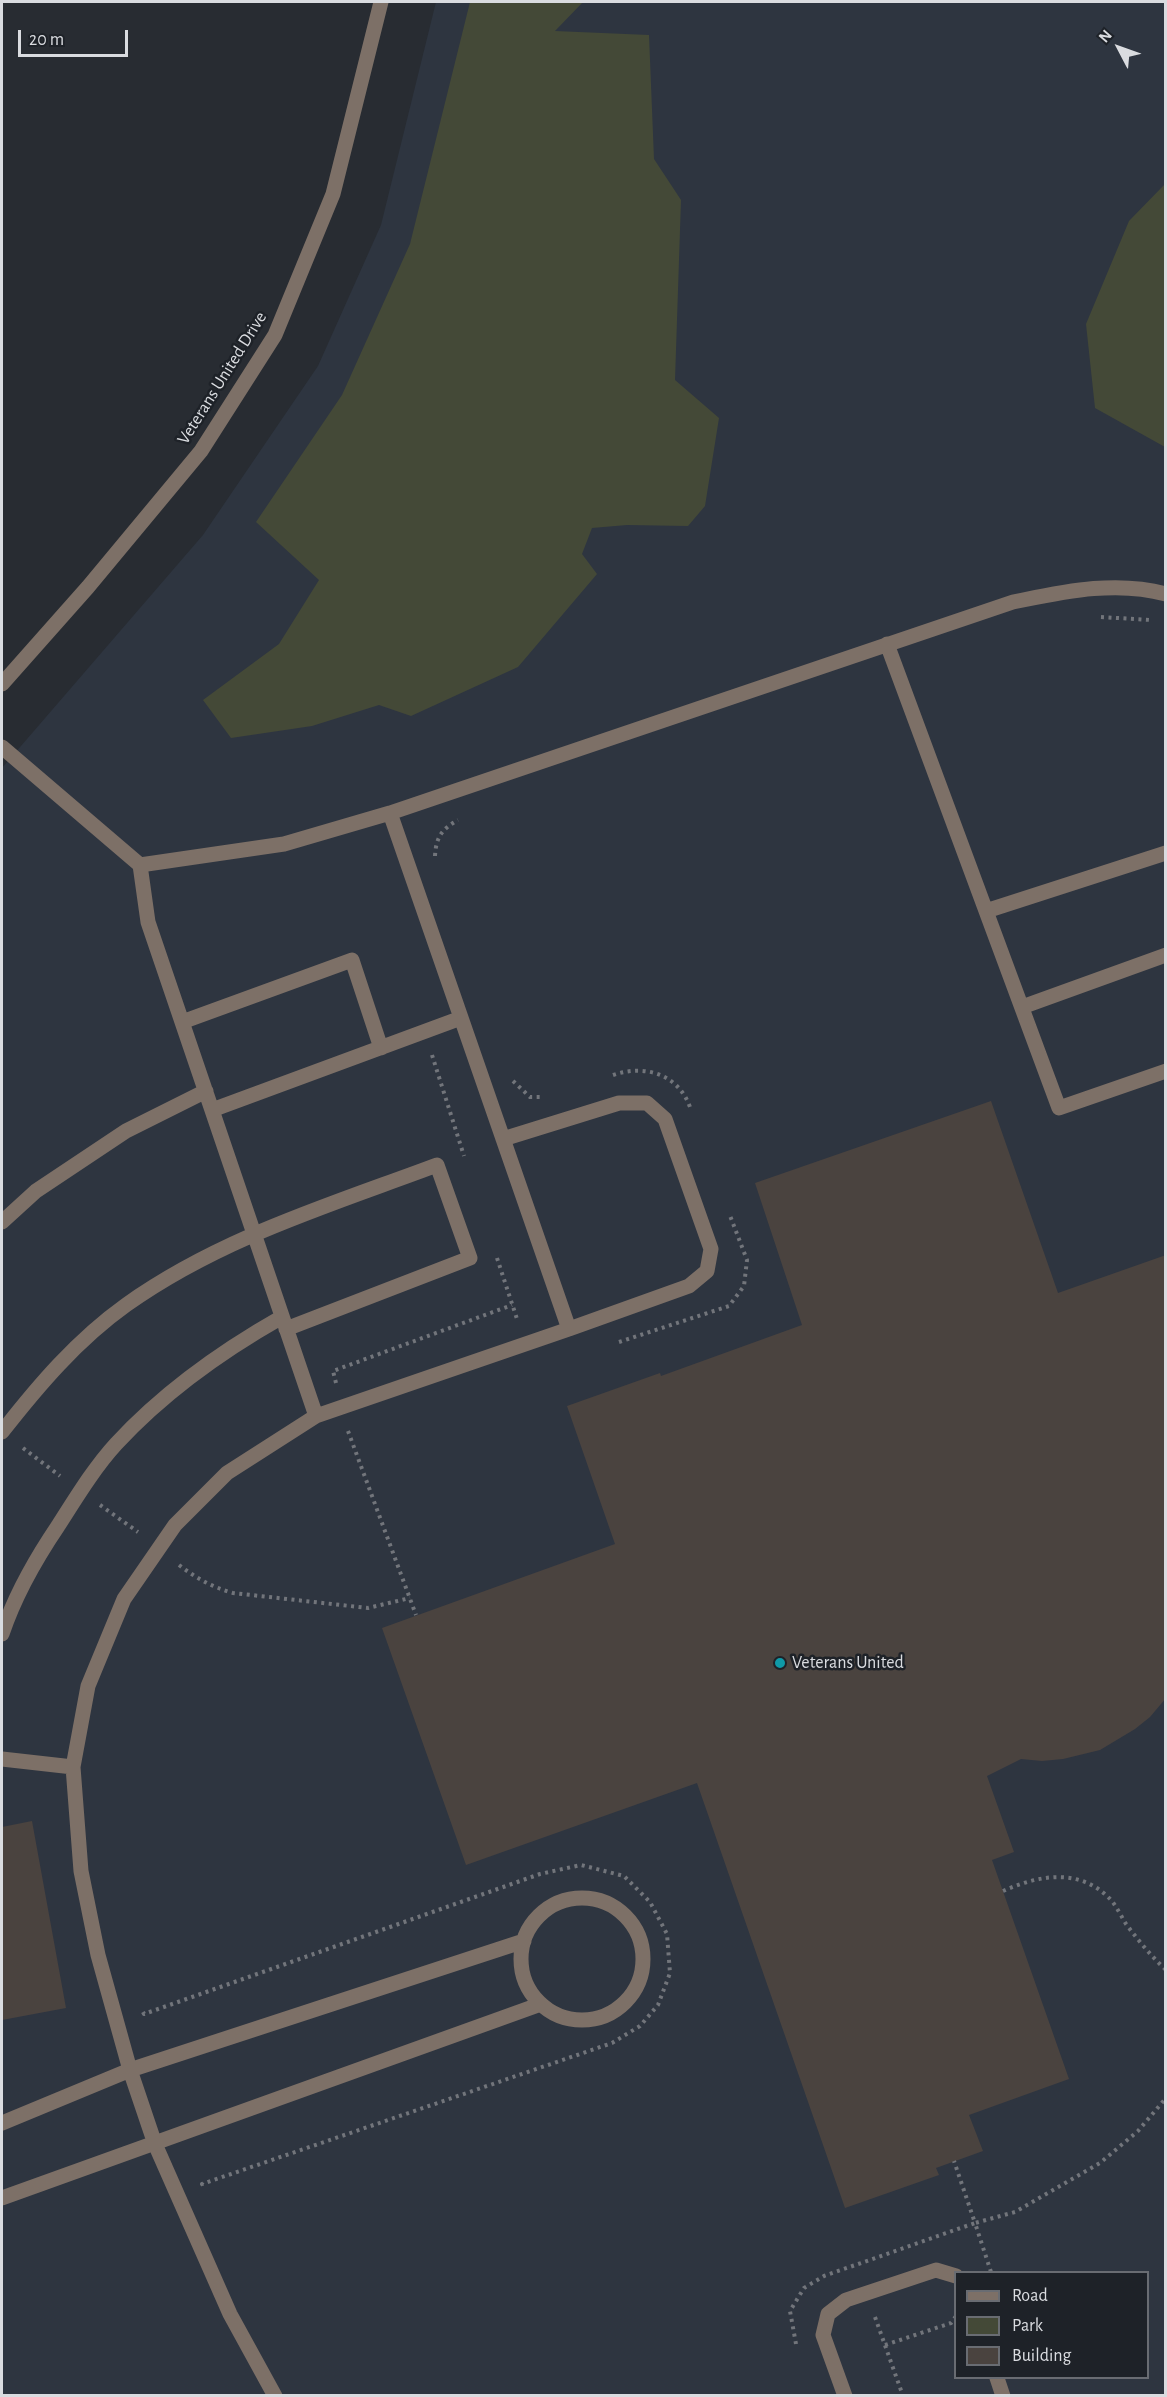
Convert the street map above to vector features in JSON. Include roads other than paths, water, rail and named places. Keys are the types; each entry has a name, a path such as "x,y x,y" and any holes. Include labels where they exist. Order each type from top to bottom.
{"street":[{"name":"Veterans United Drive","path":"2,684 88,587 201,451 275,335 333,194 381,2"},
{"path":"140,865 284,844 390,813 1013,602 1082,588 1150,590 1166,594"},
{"path":"887,644 1059,1108 1166,1071"},
{"path":"2,747 140,865 148,922 316,1416"},
{"path":"390,813 569,1329"},
{"path":"986,911 1166,853"},
{"path":"1022,1007 1166,955"},
{"path":"182,1022 352,960 381,1048"},
{"path":"212,1110 461,1018"},
{"path":"2,1222 36,1191 126,1131 206,1091"},
{"path":"275,2396 230,2313 155,2144 130,2070 98,1955 81,1872 73,1767 88,1686 124,1599 175,1525 227,1473 316,1416 689,1286 707,1271 711,1249 704,1228 665,1119 648,1103 619,1103 503,1139"},
{"path":"2,1432 56,1366 125,1306 190,1264 254,1233 437,1165 470,1258 284,1323 236,1343 164,1399 116,1445 81,1491 48,1540 13,1601 2,1634"},
{"path":"2,1759 73,1767"},
{"path":"589,1898 609,1904 626,1916 638,1934 643,1954 641,1975 633,1994 618,2009 599,2018 579,2020 558,2016 541,2004 530,1991 523,1975 521,1958 524,1941 534,1922 549,1908 568,1900 589,1898"},
{"path":"2,2123 130,2070 524,1941"},
{"path":"2,2198 541,2004"},
{"path":"845,2396 823,2335 828,2314 846,2300 936,2270 954,2275"},
{"path":"997,2379 1004,2396"}],"place":[{"name":"Veterans United","path":"780,1663"}]}
